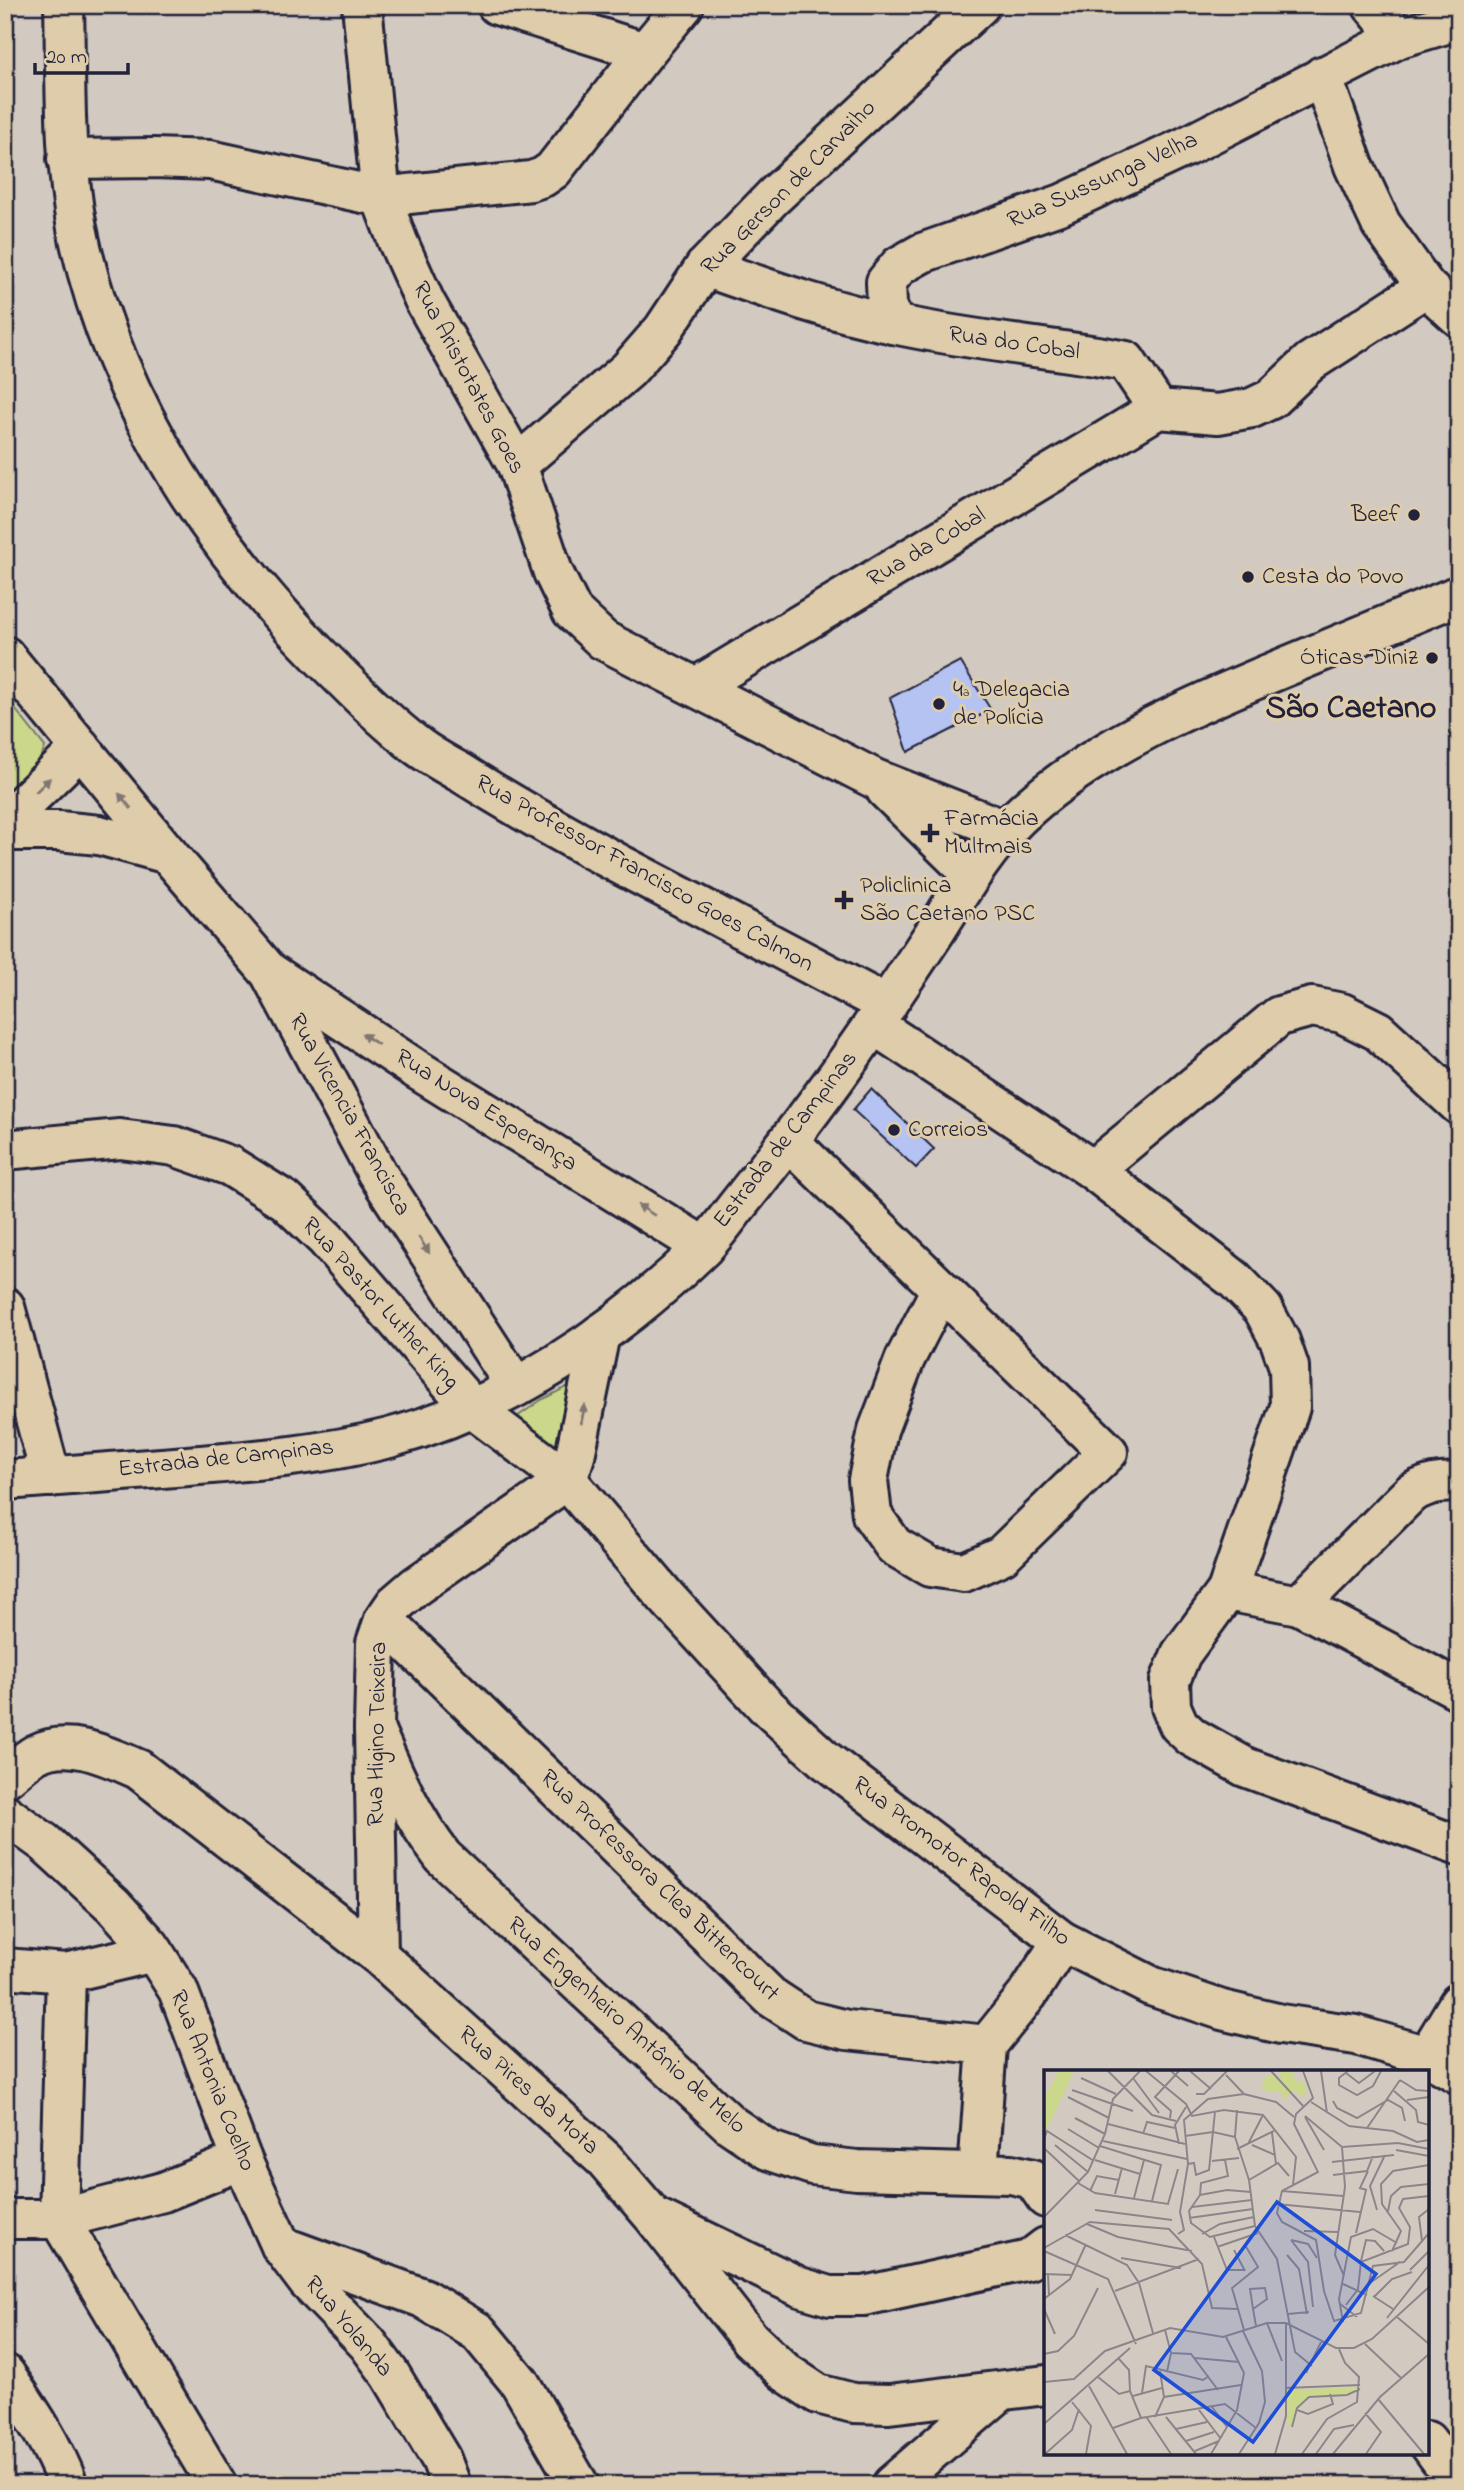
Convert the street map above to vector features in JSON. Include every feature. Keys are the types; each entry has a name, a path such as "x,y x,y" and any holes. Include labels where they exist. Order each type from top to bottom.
{"street":[{"name":"Rua Professor Francisco Goes Calmon","path":"64,5 67,159 77,227 90,283 110,342 137,405 172,469 234,557 304,642 416,745 529,816 880,1015 1093,1170 1235,1280 1263,1309 1289,1367 1290,1407 1227,1591 1181,1654 1170,1681 1171,1707 1179,1725 1200,1742 1245,1767 1459,1846"},
{"name":"Rua Aristotates Goes","path":"362,5 382,197 425,302 517,465 553,572 572,611 603,640 875,779 1005,830"},
{"path":"497,5 645,52"},
{"path":"67,159 210,160 382,197 531,181 553,170 684,5"},
{"name":"Rua Gerson de Carvaiho","path":"517,465 628,370 663,330 705,267 773,197 980,5"},
{"path":"1372,5 1399,38"},
{"name":"Rua Sussunga Velha","path":"893,324 887,304 886,282 899,266 922,253 1062,204 1185,147 1399,38 1459,20"},
{"path":"1322,76 1354,166 1381,224 1426,287 1459,317"},
{"name":"Rua do Cobal","path":"705,267 810,304 893,324 967,338 1126,361 1158,409"},
{"path":"1158,409 1218,414 1252,408 1272,399 1310,362 1426,287"},
{"name":"Rua da Cobal","path":"696,687 1158,409"},
{"name":"Estrada de Campinas","path":"5,1480 273,1459 388,1438 473,1409 516,1387 633,1310 704,1247 789,1142 880,1015 972,874 1005,830 1032,805 1072,776 1163,721 1223,693 1459,595"},
{"name":"Rua Vicencia Francisca","path":"5,656 168,854 270,972 377,1173 516,1387"},
{"path":"5,822 81,748"},
{"name":"Rua Aristotates Goes","path":"875,779 972,874"},
{"path":"5,831 60,831 99,835 168,854"},
{"name":"Rua Nova Esperança","path":"270,972 416,1069 704,1247"},
{"path":"1093,1170 1279,1016 1312,1007 1342,1013 1378,1031 1459,1105"},
{"name":"Rua Pastor Luther King","path":"5,1150 120,1139 174,1146 230,1166 286,1201 326,1239 473,1409"},
{"path":"789,1142 941,1289 1108,1452 1002,1555 964,1572 930,1567 894,1546 872,1515 868,1480 878,1430 905,1359 941,1289"},
{"path":"5,1307 51,1477"},
{"path":"567,1480 575,1456 600,1334"},
{"name":"Rua Promotor Rapold Filho","path":"473,1409 567,1480 666,1597 765,1705 824,1759 1062,1941 1151,1986 1222,2010 1281,2024 1356,2035 1443,2065"},
{"name":"Rua Higino Teixeira","path":"378,1955 374,1728 376,1643 384,1620 395,1604 416,1586 567,1480"},
{"path":"1298,1605 1411,1493 1441,1481 1459,1483"},
{"path":"1227,1591 1298,1605 1459,1690"},
{"name":"Rua Professora Clea Bittencourt","path":"384,1620 771,1997 806,2020 847,2030 987,2045"},
{"name":"Rua Engenheiro Antônio de Melo","path":"374,1728 403,1796 443,1857 731,2124 768,2150 811,2165 856,2170 1011,2174 1041,2185"},
{"name":"Rua Pires da Mota","path":"5,1778 37,1754 69,1747 101,1754 138,1769 378,1955 605,2161 653,2216 750,2339 785,2372 818,2394 853,2403 890,2404 1044,2385"},
{"name":"Rua Antonia Coelho","path":"5,1814 45,1843 113,1905 154,1952 178,1990 242,2160 281,2246"},
{"path":"978,2172 987,2045 1028,1994 1062,1941"},
{"path":"5,1968 66,1973 154,1952"},
{"path":"66,1973 59,2219 217,2485"},
{"path":"1443,2065 1459,2003"},
{"path":"5,2219 59,2219 163,2192 242,2160"},
{"path":"653,2216 800,2287 830,2296 864,2296 1029,2260 1044,2249"},
{"path":"281,2246 423,2298 478,2332 520,2383 579,2485"},
{"name":"Rua Yolanda","path":"281,2246 308,2282 369,2344 441,2459 451,2485"},
{"path":"5,2374 40,2427 68,2485"},
{"path":"892,2485 1000,2390"}],"green space":[{"path":"5,696 45,747 34,778 5,800"},
{"path":"574,1383 562,1448 548,1453 518,1428 517,1417 541,1400"}],"building":[{"name":"4ª Delegacia de Polícia","path":"960,661 991,710 908,752 890,698"},
{"name":"Correios","path":"871,1089 934,1149 916,1168 853,1110"}],"place":[{"name":"Beef","path":"1414,515"},
{"name":"Cesta do Povo","path":"1248,577"},
{"name":"Óticas Diniz","path":"1432,658"},
{"name":"4ª Delegacia de Polícia","path":"939,704"},
{"name":"Farmácia Multmais","path":"930,833"},
{"name":"Policlinica São Caetano PSC","path":"844,900"},
{"name":"Correios","path":"894,1130"}],"district":[{"name":"São Caetano","path":"1351,709"}]}
